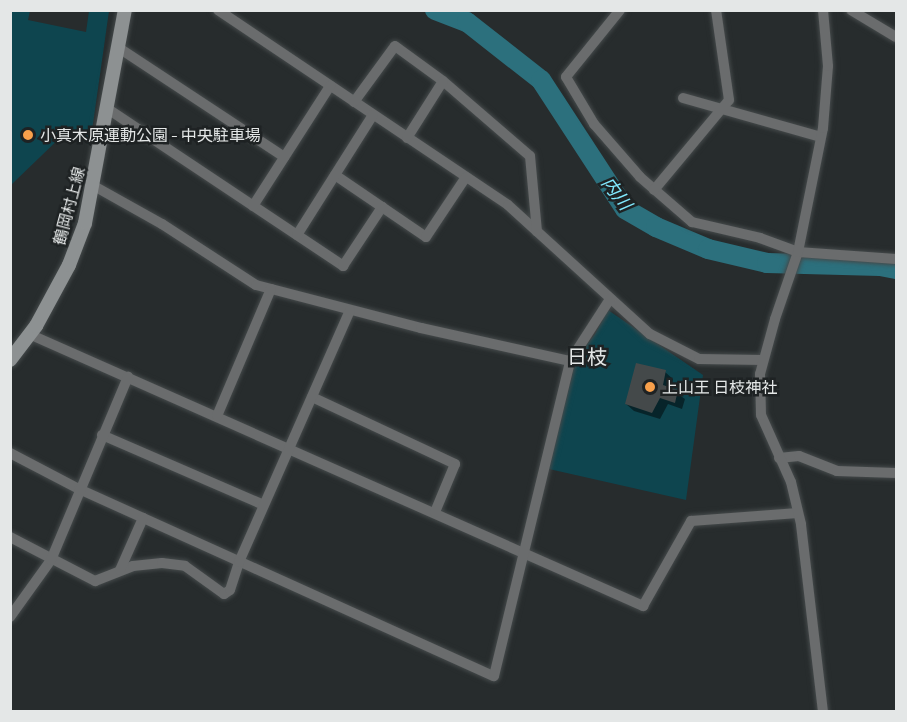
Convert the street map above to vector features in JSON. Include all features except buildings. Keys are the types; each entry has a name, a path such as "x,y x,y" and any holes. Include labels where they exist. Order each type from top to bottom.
{"main road":[{"name":"鶴岡村上線","path":"10,360 30,334 69,265 85,223 94,186 125,10"}],"street":[{"path":"218,10 508,205 650,334 699,359 763,360"},
{"path":"620,10 566,76 594,124 654,190 692,222 760,238 798,252 897,259"},
{"path":"654,190 729,100 716,10"},
{"path":"823,10 828,66 821,137 798,252 760,374 761,415 791,482 798,513 823,711"},
{"path":"851,10 897,37"},
{"path":"354,102 395,46 442,81 530,156 537,232"},
{"path":"119,48 284,158"},
{"path":"407,138 442,81"},
{"path":"253,206 330,86"},
{"path":"683,98 821,137"},
{"path":"108,109 343,266 382,207"},
{"path":"297,235 373,115"},
{"path":"335,175 426,237 466,177"},
{"path":"94,186 162,224 256,285 350,310 570,361"},
{"path":"217,416 271,289"},
{"path":"10,453 79,489 494,676 570,361 610,299"},
{"path":"10,537 51,560 95,580 133,566 162,563 185,566 224,594 230,590 239,562 350,310"},
{"path":"30,334 644,606 691,521 798,513"},
{"path":"10,617 51,560 128,377"},
{"path":"312,397 455,464 435,512"},
{"path":"102,435 264,505"},
{"path":"779,458 799,456 837,471 897,473"},
{"path":"120,570 143,518"}],"shaded area":[{"path":"11,10 30,11 28,20 86,32 89,11 109,11 90,145 67,131 11,185"},
{"path":"608,310 703,375 686,500 549,469 576,359 595,334"}],"waterway":[{"name":"内川","path":"435,10 467,22 541,80 625,209 656,227 708,249 767,263 880,266 896,269"}],"place":[{"name":"小真木原運動公園 - 中央駐車場","path":"28,135"},
{"name":"上山王 日枝神社","path":"650,387"}],"district":[{"name":"日枝","path":"587,356"}]}
